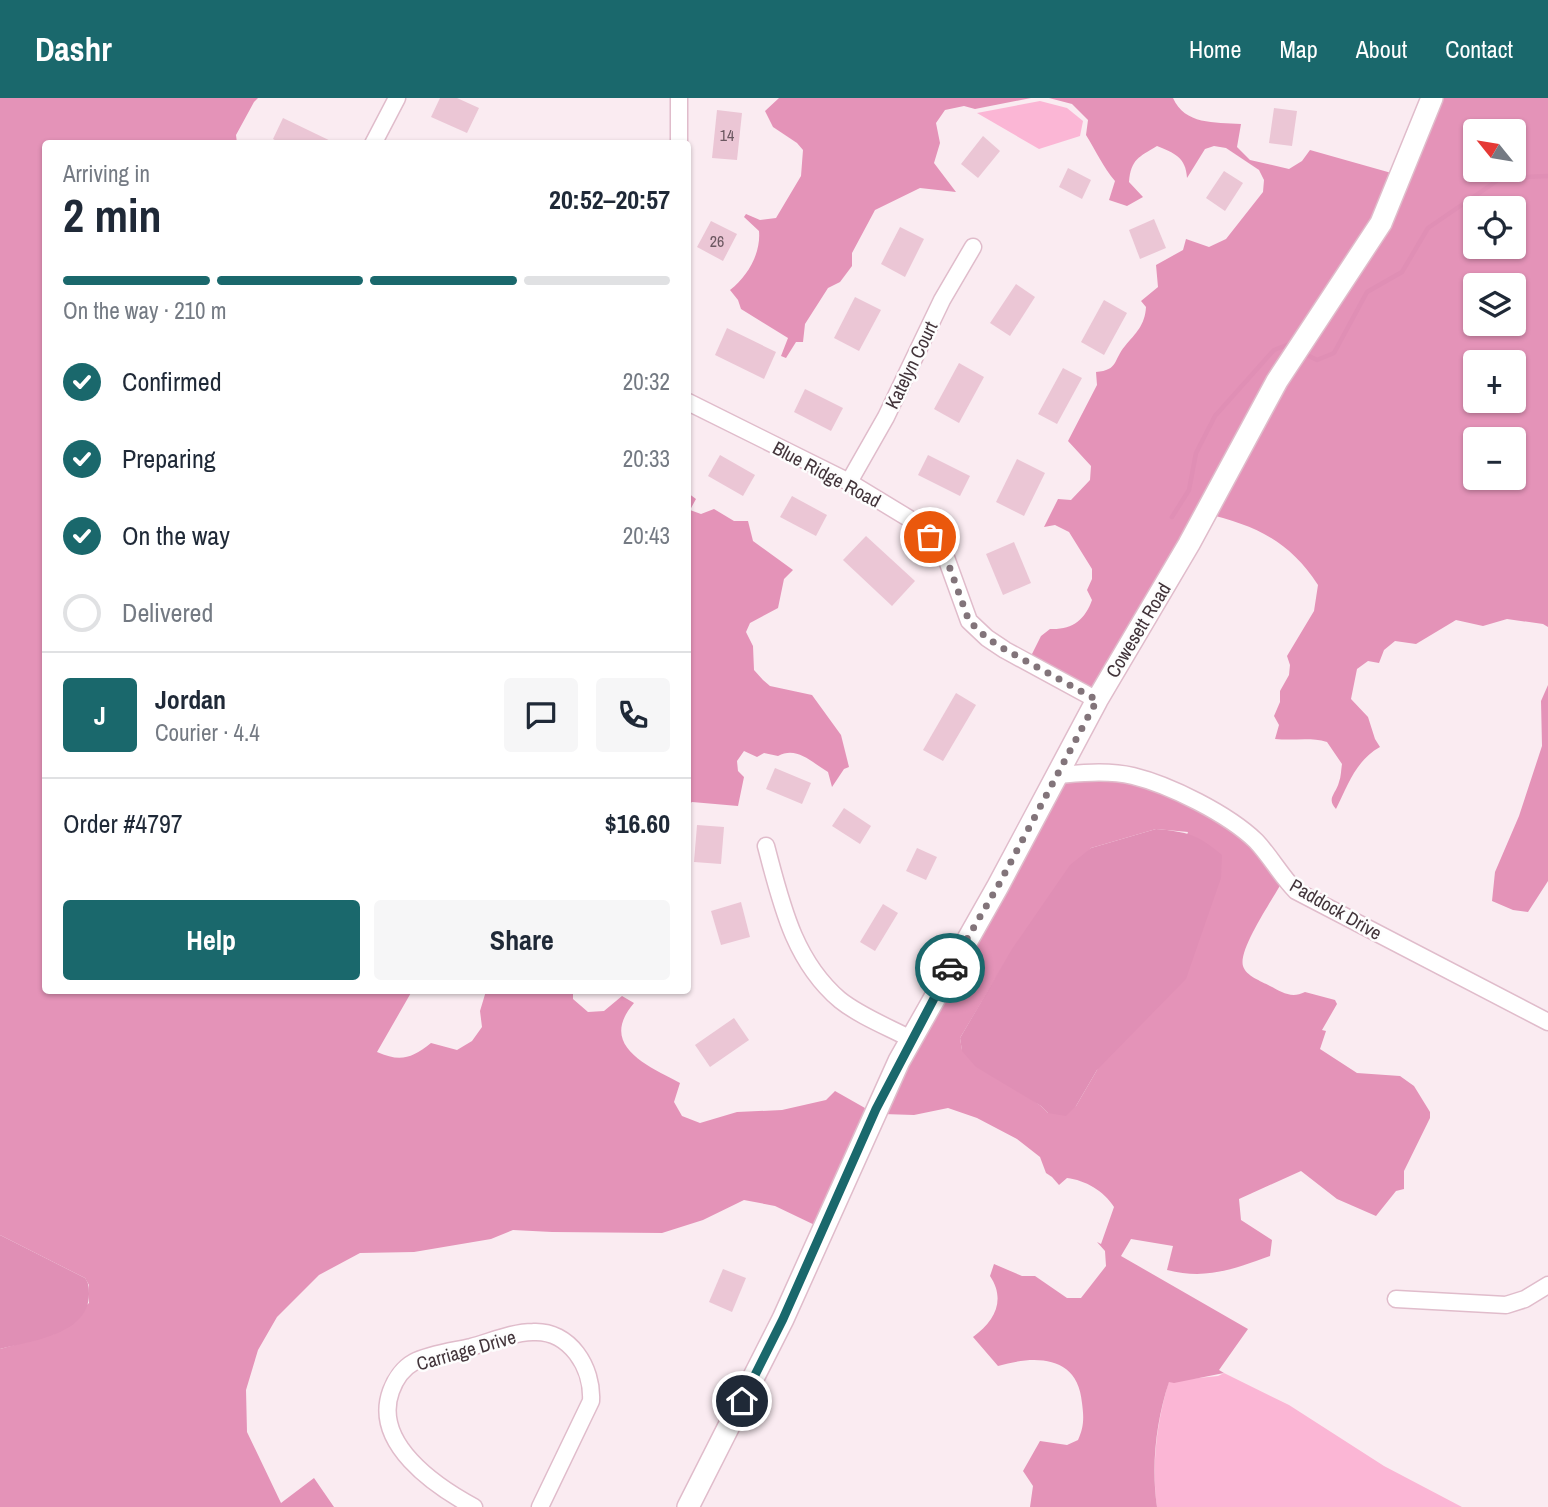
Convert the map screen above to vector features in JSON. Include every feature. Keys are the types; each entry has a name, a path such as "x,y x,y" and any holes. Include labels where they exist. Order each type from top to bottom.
{"main road":[{"name":"Cowesett Road","path":"688,1507 783,1319 876,1109 911,1039 1097,700 1189,544 1277,381 1381,223 1432,98"}],"street":[{"path":"375,140 397,98"},
{"path":"679,98 679,140"},
{"name":"Katelyn Court","path":"849,482 886,417 942,300 973,247"},
{"name":"Blue Ridge Road","path":"691,403 849,482 913,521 944,552 969,621 987,638 1027,663 1097,700"},
{"name":"Paddock Drive","path":"1058,775 1100,772 1133,776 1223,815 1258,843 1283,878 1296,891 1548,1022"},
{"path":"766,846 793,936 813,972 841,1001 911,1039"},
{"path":"1396,1299 1506,1305 1525,1299 1548,1285"},
{"name":"Carriage Drive","path":"474,1507 453,1496 402,1451 388,1419 390,1394 397,1379 415,1361 531,1331 559,1338 573,1349 587,1370 591,1393 590,1401 540,1507"}],"shaded area":[{"path":"0,98 258,98 236,135 237,140 42,140 42,994 410,994 377,1052 399,1058 411,1056 431,1043 457,1050 472,1041 482,1027 480,1011 485,994 573,994 573,999 588,1012 604,1011 622,996 634,1003 624,1018 621,1031 624,1043 642,1062 680,1083 674,1102 682,1116 700,1123 737,1112 782,1110 826,1100 835,1091 872,1112 1059,774 1132,776 1244,831 1282,882 1246,948 1243,958 1245,970 1254,978 1287,994 1305,992 1335,1000 1337,1004 1322,1030 1326,1031 1320,1049 1357,1073 1400,1076 1414,1086 1430,1112 1430,1118 1404,1171 1404,1189 1396,1191 1376,1216 1337,1199 1301,1171 1239,1199 1241,1220 1272,1240 1270,1256 1220,1272 1181,1273 1167,1270 1173,1246 1131,1239 1121,1256 1248,1329 1219,1370 1224,1373 1169,1382 1156,1444 1157,1507 1030,1507 1033,1486 1023,1471 1040,1441 1067,1445 1078,1440 1083,1422 1082,1403 1079,1387 1063,1367 1040,1360 998,1366 973,1337 987,1324 996,1310 997,1293 990,1276 994,1264 1022,1276 1035,1276 1067,1298 1081,1298 1106,1266 1105,1251 1097,1242 1101,1244 1114,1207 1099,1191 1081,1181 1067,1178 1059,1185 1046,1173 1040,1157 1017,1139 977,1118 948,1108 914,1115 883,1114 821,1228 775,1206 744,1200 703,1220 662,1233 513,1230 491,1239 414,1252 360,1253 319,1275 277,1317 258,1350 246,1390 247,1432 281,1503 314,1478 334,1507 0,1507 0,1349 54,1334 89,1303 89,1285 85,1278 0,1235","holes":["1156,829 1188,832 1097,1070 1076,1106 1048,1113 962,1050 960,1038 1013,949 1091,848"]},
{"path":"779,98 1031,98 975,109 964,106 945,110 936,123 940,143 934,163 956,192 920,188 875,210 852,253 852,266 840,282 828,288 805,324 803,342 796,342 786,358 781,356 788,338 741,309 730,290 748,271 758,248 759,231 744,217 746,214 760,220 776,218 801,176 803,150 773,127 765,111"},
{"path":"1049,98 1173,98 1178,107 1193,118 1241,124 1237,147 1250,160 1289,169 1302,161 1310,150 1402,176 1435,98 1548,98 1548,627 1507,619 1483,626 1456,620 1416,644 1395,641 1384,650 1379,663 1368,661 1357,669 1351,699 1368,717 1380,747 1359,766 1336,809 1332,799 1340,780 1342,764 1327,742 1275,739 1279,725 1274,716 1280,702 1280,691 1289,675 1287,656 1314,611 1318,585 1295,556 1254,529 1204,513 1099,695 1028,662 1041,636 1050,629 1065,628 1077,622 1086,613 1092,600 1087,590 1092,579 1092,569 1069,532 1055,525 1044,527 1058,499 1071,500 1090,480 1091,466 1068,441 1097,385 1096,372 1109,369 1115,364 1121,351 1142,324 1146,307 1141,301 1158,287 1156,265 1183,250 1186,239 1209,247 1226,239 1263,192 1264,180 1259,170 1226,148 1214,146 1205,149 1187,178 1182,160 1157,146 1141,156 1132,168 1129,182 1143,197 1127,206 1109,200 1115,181 1086,135 1088,120 1072,104"},
{"path":"1040,101 1067,108 1083,121 1080,136 1039,149 977,113"},
{"path":"691,495 696,499 691,508"},
{"path":"714,509 734,521 748,521 753,541 793,570 784,579 778,608 750,623 746,632 753,646 754,670 770,686 812,695 841,735 849,767 844,769 832,787 828,772 804,756 764,753 757,757 744,751 737,761 738,771 744,777 738,806 692,802 691,510 701,514"},
{"path":"1548,685 1548,881 1528,912 1513,910 1492,901 1495,872 1519,816 1542,746 1541,701"},
{"path":"1156,829 1192,835 1222,855 1221,878 1186,979 1097,1070 1076,1106 1066,1116 1048,1113 1041,1106 976,1067 962,1051 960,1038 1012,949 1070,865 1091,848"},
{"path":"0,1235 85,1278 89,1294 86,1308 79,1319 56,1334 0,1349"},
{"path":"1224,1373 1289,1405 1384,1466 1462,1507 1157,1507 1156,1443 1169,1381 1218,1376"}],"building":[{"path":"440,98 457,98 479,108 467,133 431,117"},
{"path":"1274,108 1297,111 1292,146 1269,143"},
{"path":"717,110 742,113 737,160 712,158"},
{"path":"283,118 329,140 275,140"},
{"path":"983,136 1000,151 978,178 961,164"},
{"path":"1068,168 1091,180 1082,199 1059,187"},
{"path":"1224,171 1243,183 1225,211 1206,198"},
{"path":"1154,219 1166,248 1140,259 1129,230"},
{"path":"711,221 737,234 723,261 697,247"},
{"path":"900,227 924,239 905,277 881,264"},
{"path":"1016,284 1035,297 1010,336 990,323"},
{"path":"855,297 881,310 859,351 834,338"},
{"path":"1104,300 1127,313 1104,355 1081,342"},
{"path":"727,328 776,352 764,379 715,355"},
{"path":"959,363 984,377 959,423 934,409"},
{"path":"1063,368 1082,378 1057,424 1038,414"},
{"path":"805,389 843,408 831,431 794,412"},
{"path":"720,455 755,475 743,496 708,476"},
{"path":"928,455 970,476 960,496 918,475"},
{"path":"1017,459 1045,473 1024,516 996,502"},
{"path":"792,496 827,515 816,536 780,517"},
{"path":"866,536 915,581 892,606 843,560"},
{"path":"1014,542 1031,583 1003,595 986,554"},
{"path":"956,693 976,705 943,761 923,750"},
{"path":"775,768 811,783 802,804 766,789"},
{"path":"844,808 871,826 860,844 832,826"},
{"path":"697,825 724,827 721,864 694,862"},
{"path":"917,848 937,857 926,880 906,871"},
{"path":"741,902 750,937 721,945 711,911"},
{"path":"883,904 898,913 875,951 860,942"},
{"path":"734,1018 749,1040 710,1067 695,1045"},
{"path":"723,1269 746,1278 732,1312 709,1302"}],"waterway":[{"path":"1309,356 1317,360 1334,353 1367,292 1402,272 1428,228 1501,178 1548,176"},
{"path":"1172,517 1189,490 1196,453 1215,416 1274,350 1287,345"}],"way so far":[{"path":"930,537 944,552 969,621 987,638 1027,663 1097,700 998,886 950,968"}],"route":[{"path":"742,1401 783,1319 899,1061 950,968"}]}
